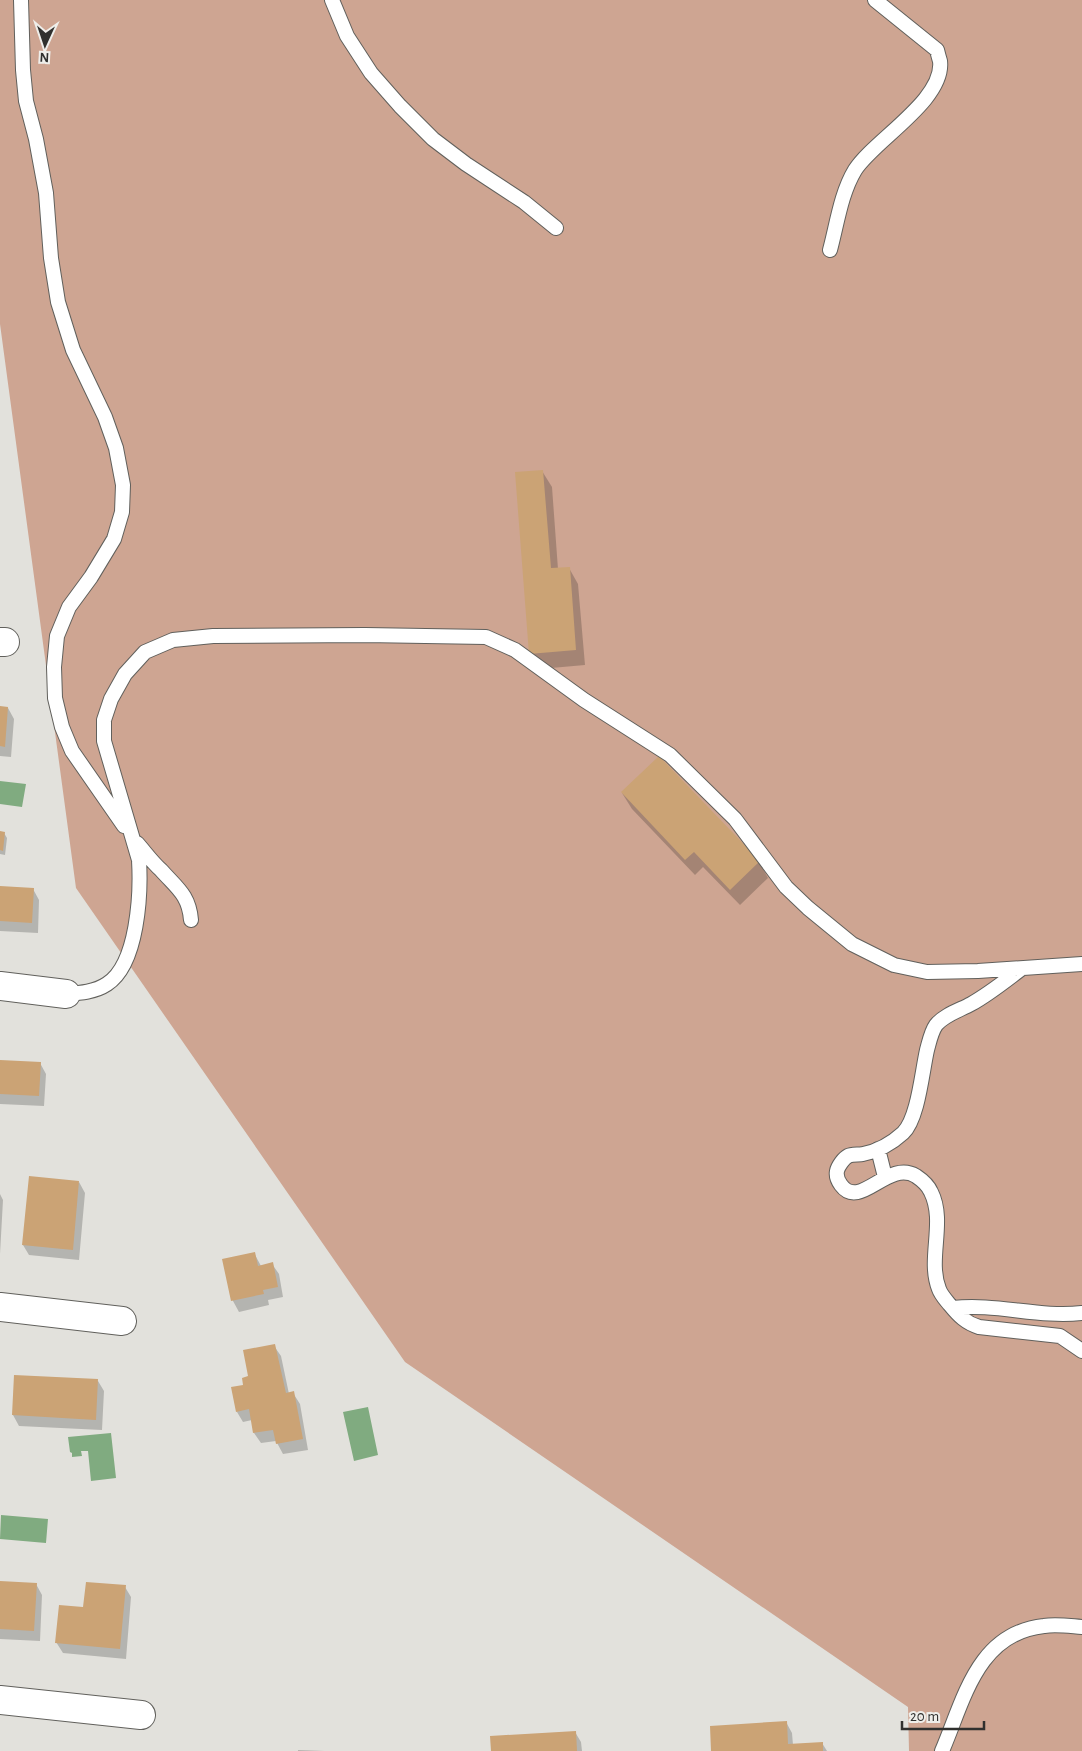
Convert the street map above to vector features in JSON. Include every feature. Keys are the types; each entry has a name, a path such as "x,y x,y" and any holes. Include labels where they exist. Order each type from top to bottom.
{"street":[{"path":"0,986 66,994"},
{"path":"0,1307 122,1321"},
{"path":"0,1700 140,1715"}],"lane":[{"path":"21,0 25,86 46,193 51,258 58,302 73,350 105,417 116,448 122,485 122,512 114,539 70,607 57,636 54,668 55,698 62,727 72,751 132,837 182,891 190,906 191,920"},
{"path":"332,0 347,36 371,73 400,106 440,144 466,164 524,202 556,228"},
{"path":"830,250 848,184 856,170 865,157 917,109 937,79 940,62 937,50 875,0"},
{"path":"66,994 89,992 108,984 123,966 133,941 139,907 139,860 104,741 104,720 111,699 125,674 145,652 173,640 212,636 364,635 486,638 515,650 584,700 670,755 735,819 786,887 808,908 852,944 894,965 927,972 978,971 1082,964"},
{"path":"1020,968 994,990 972,1004 949,1015 936,1026 930,1038 910,1124 903,1133 883,1148 848,1156 837,1170 838,1181 843,1188 849,1192 856,1193 864,1191 885,1177 901,1172 912,1174 922,1180 932,1192 936,1210 936,1274 939,1290 952,1308 964,1320 973,1325 1060,1336 1082,1351"},
{"path":"878,1150 885,1177"},
{"path":"952,1308 970,1306 1045,1314 1082,1313"},
{"path":"943,1750 967,1686 981,1663 1002,1641 1019,1632 1043,1626 1082,1627"}],"shaded area":[{"path":"0,0 1082,0 1082,1751 909,1751 908,1707 405,1362 76,888 0,324"},
{"path":"0,781 26,784 22,807 0,804"},
{"path":"368,1407 378,1455 354,1461 343,1412"},
{"path":"111,1433 116,1478 91,1481 88,1451 81,1451 82,1456 72,1457 68,1437"},
{"path":"1,1515 48,1519 46,1543 0,1539"}],"building":[{"path":"543,470 551,568 570,567 576,650 529,654 515,472"},
{"path":"0,706 8,707 5,747 0,746"},
{"path":"659,756 760,861 730,890 694,852 685,860 621,792"},
{"path":"0,831 5,832 3,851 0,850"},
{"path":"0,886 34,888 32,923 0,921"},
{"path":"0,1060 41,1062 39,1096 0,1094"},
{"path":"29,1176 79,1181 73,1250 22,1245"},
{"path":"255,1252 258,1266 273,1262 278,1287 263,1290 264,1294 231,1301 222,1259"},
{"path":"275,1344 286,1393 294,1391 303,1439 276,1444 273,1430 253,1433 249,1409 236,1412 231,1387 243,1385 242,1378 248,1376 243,1350"},
{"path":"14,1375 98,1379 96,1420 12,1415"},
{"path":"0,1581 37,1583 34,1631 0,1629"},
{"path":"86,1582 126,1585 120,1649 55,1643 59,1605 83,1607"},
{"path":"787,1721 788,1744 823,1742 823,1751 711,1751 710,1726"},
{"path":"576,1731 577,1751 491,1751 490,1736"}]}
